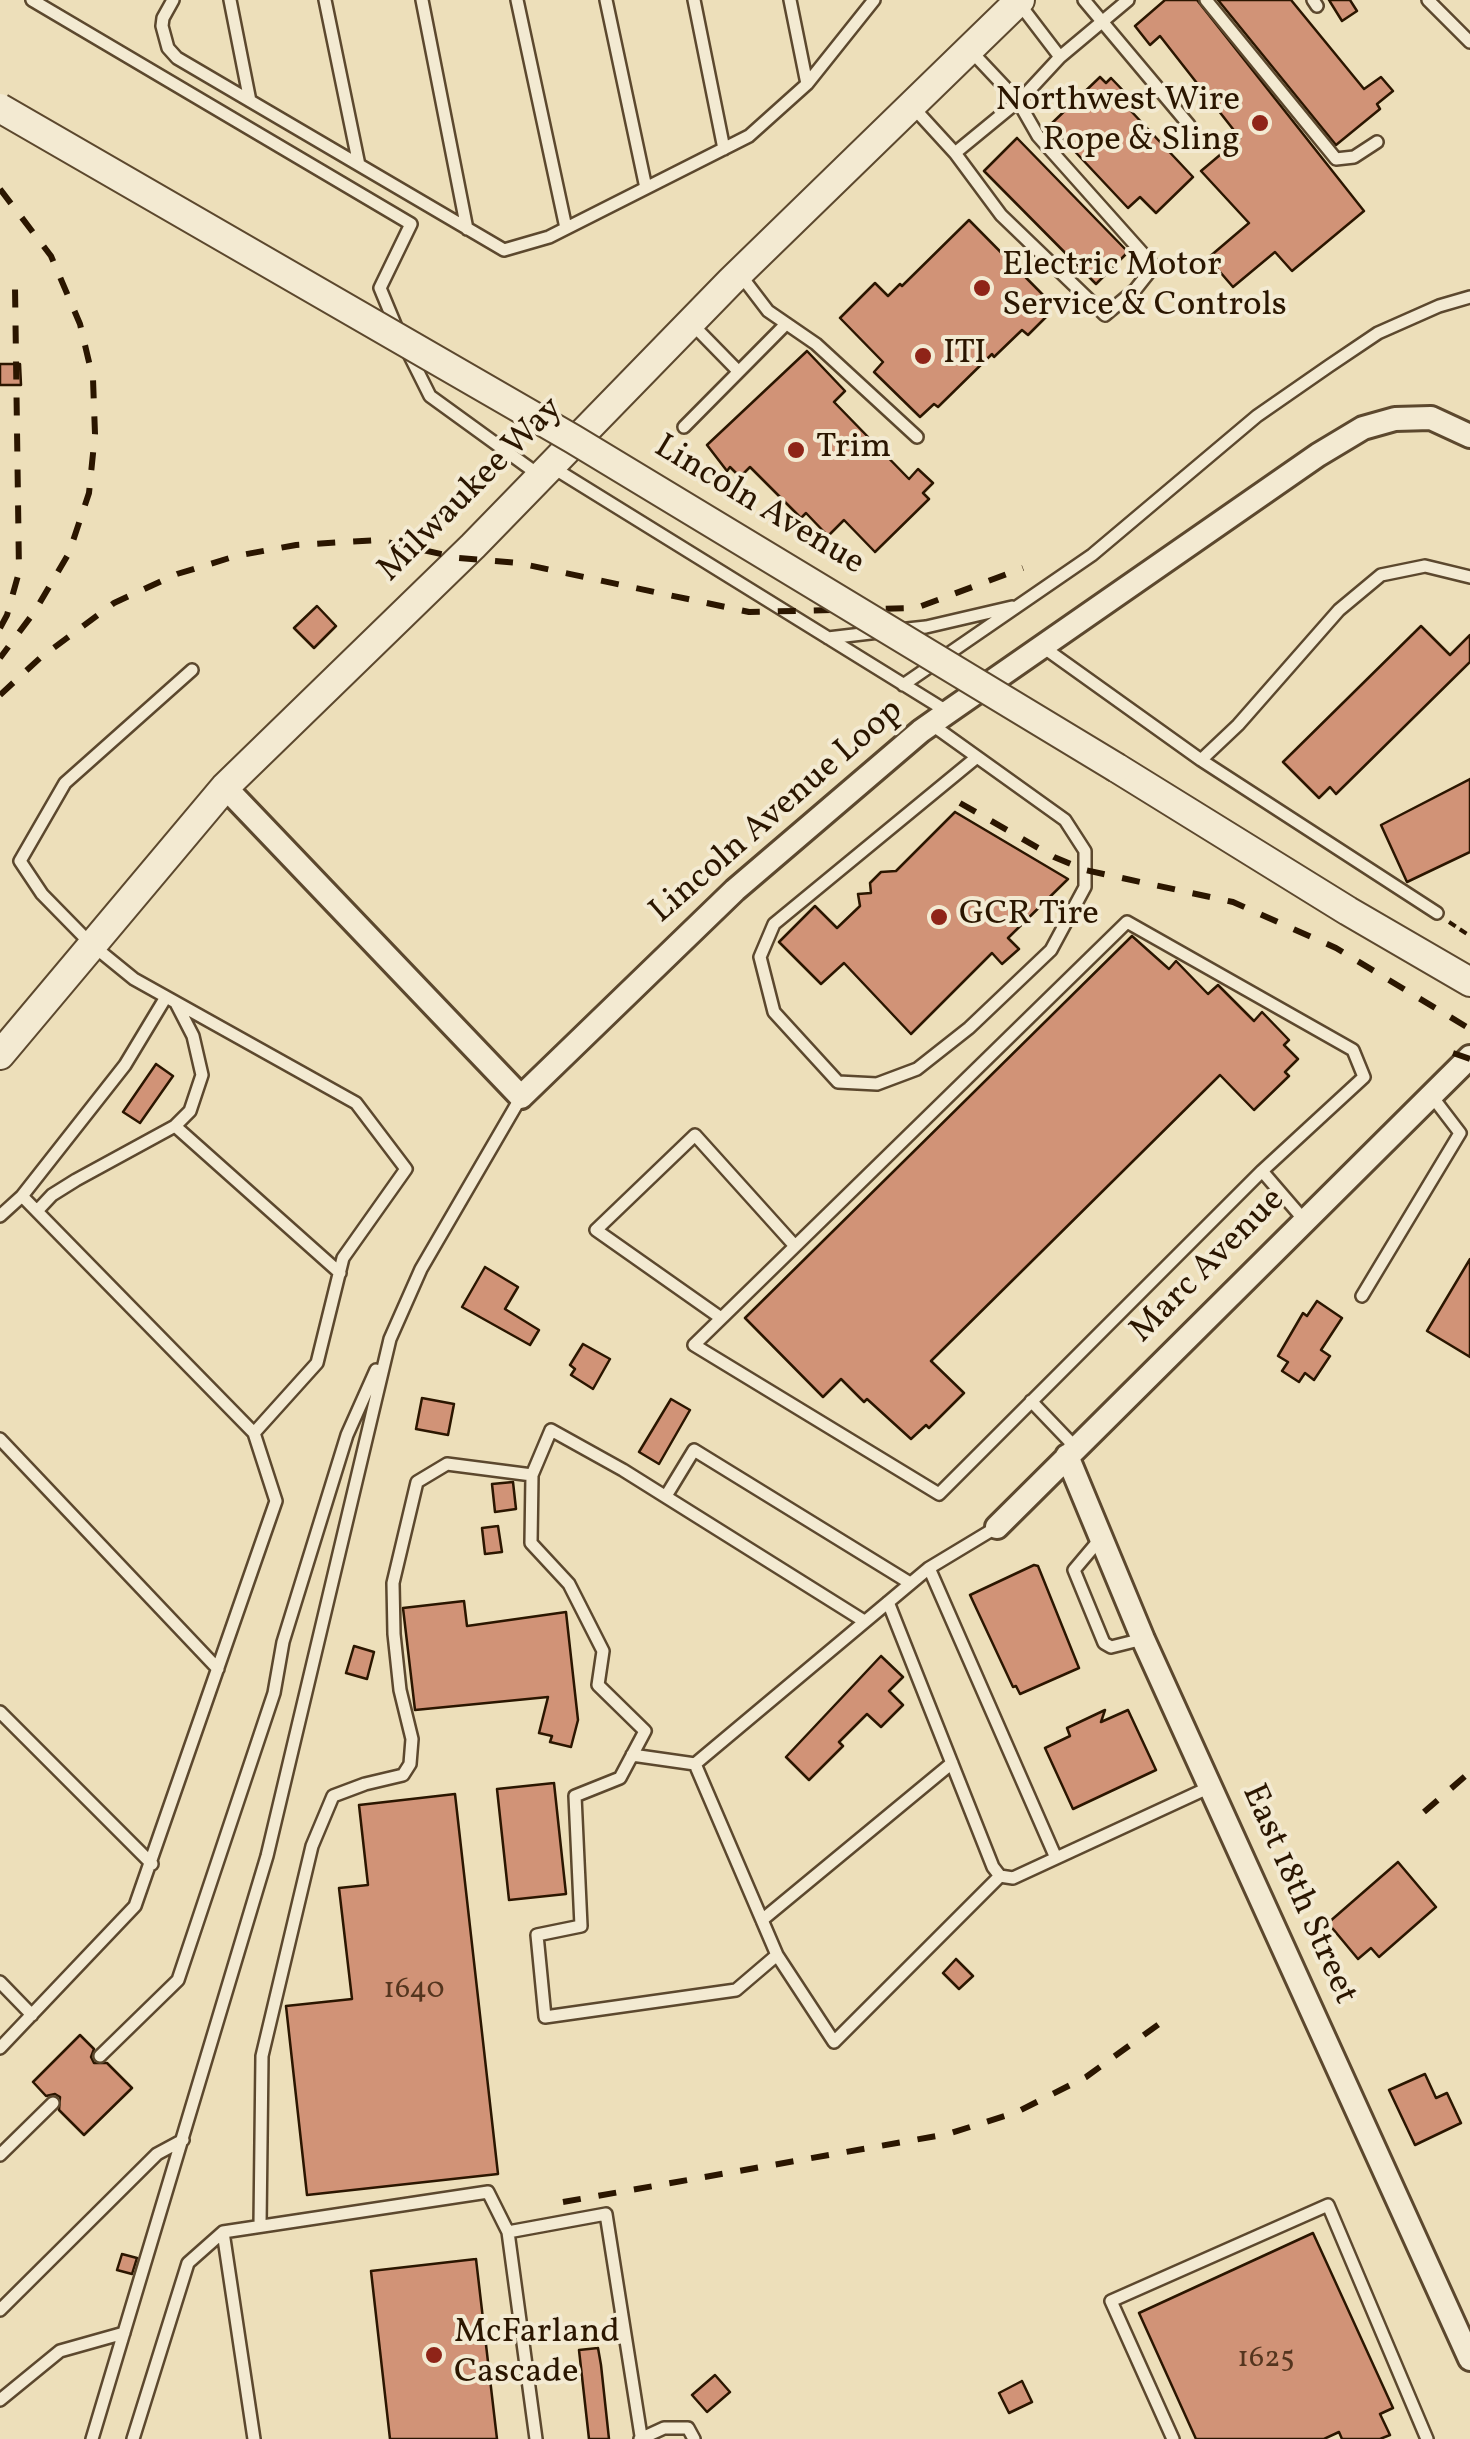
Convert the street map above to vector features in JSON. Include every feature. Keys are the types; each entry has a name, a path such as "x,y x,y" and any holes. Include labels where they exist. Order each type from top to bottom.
{"street":[{"name":"Milwaukee Way","path":"0,1056 225,787 546,471 739,273 1019,1"},
{"name":"Lincoln Avenue","path":"0,108 574,440 1348,912 1470,982"},
{"name":"Lincoln Avenue Loop","path":"521,1098 735,890 939,718 1362,428 1396,419 1432,418 1470,436"},
{"path":"225,787 521,1098"},
{"name":"Marc Avenue","path":"996,1527 1470,1057"},
{"name":"East 18th Street","path":"1072,1452 1101,1538 1143,1639 1470,2359"}],"lane":[{"path":"32,0 411,224 380,288 384,305 430,396 546,471 903,685 976,757 1064,820 1085,851 1086,887 1051,950 956,1038 916,1069 877,1084 838,1082 774,1012 760,957 774,924 976,757"},
{"path":"173,0 162,18 171,53 504,250 548,237 749,136 808,84 874,0"},
{"path":"230,0 250,101"},
{"path":"325,0 359,166"},
{"path":"422,0 467,229"},
{"path":"518,0 566,228"},
{"path":"606,0 646,188"},
{"path":"694,0 724,148"},
{"path":"790,0 808,84"},
{"path":"1084,0 1190,126"},
{"path":"955,153 1018,102 1060,56 1128,0"},
{"path":"1206,0 1336,158 1354,158 1377,142"},
{"path":"1428,0 1470,42"},
{"path":"1019,1 1060,56"},
{"path":"912,106 955,153 1001,215 1104,315 1135,290 1154,266 1038,136 1018,102 970,50"},
{"path":"739,273 768,311 816,344 917,438"},
{"path":"903,685 1092,555 1257,416 1378,332 1470,297"},
{"path":"691,323 738,371"},
{"path":"684,427 785,325"},
{"path":"1201,760 1238,725 1340,610 1381,576 1425,566 1470,576"},
{"path":"826,638 926,627 1020,605"},
{"path":"1043,647 1201,760 1437,913"},
{"path":"192,670 65,783 20,861 42,894 91,944 134,979 356,1103 406,1170 343,1258 317,1363 254,1433"},
{"path":"1126,922 1353,1050 1364,1078 1262,1171 938,1494 694,1345 1126,922"},
{"path":"36,1211 52,1195 175,1126 190,1111 202,1075 193,1036 171,1000"},
{"path":"0,1216 22,1196 125,1066 171,1000"},
{"path":"1362,1296 1465,1136 1432,1095"},
{"path":"100,2056 178,1980 274,1693 284,1642 347,1435 420,1269 521,1098"},
{"path":"175,1126 340,1273"},
{"path":"721,1318 596,1230 695,1135 795,1246"},
{"path":"1262,1171 1305,1221"},
{"path":"0,2048 136,1906 276,1502 254,1433 22,1196"},
{"path":"92,2439 281,1801 390,1339"},
{"path":"1031,1401 1072,1452"},
{"path":"777,1955 736,1990 545,2018 536,1935 581,1926 575,1796 620,1778 645,1731 598,1685 604,1651 569,1584 531,1543 532,1474 551,1430 666,1496 864,1622"},
{"path":"0,1440 218,1670"},
{"path":"666,1496 694,1450 910,1583"},
{"path":"260,2226 262,2056 312,1846 333,1796 403,1775 410,1764 412,1739 398,1671 393,1583 417,1482 447,1464 532,1474"},
{"path":"632,1755 695,1764 928,1568 996,1527"},
{"path":"1101,1538 1074,1570 1104,1643 1110,1647 1143,1639"},
{"path":"928,1568 1056,1858"},
{"path":"888,1602 1000,1876"},
{"path":"0,1712 152,1864"},
{"path":"762,1920 952,1763"},
{"path":"695,1764 777,1955 834,2042 1000,1876"},
{"path":"1000,1876 1013,1878 1210,1787"},
{"path":"0,1982 32,2014"},
{"path":"0,2155 53,2103"},
{"path":"0,2310 157,2154 183,2140"},
{"path":"132,2439 188,2262 223,2232 488,2192 508,2232 536,2439"},
{"path":"1173,2439 1110,2301 1328,2205 1427,2439"},
{"path":"508,2232 606,2214 641,2438 664,2428 688,2428 694,2439"},
{"path":"223,2232 254,2439"},
{"path":"0,2400 60,2351 124,2333"}],"path":[{"path":"1437,913 1470,936"}],"building":[{"name":"Northwest Wire Rope & Sling","path":"1165,0 1197,0 1364,211 1292,271 1275,252 1233,287 1208,258 1249,223 1201,171 1240,138 1160,36 1150,45 1135,26"},
{"path":"1218,0 1291,0 1364,89 1381,77 1393,91 1377,104 1380,109 1336,145"},
{"path":"1329,0 1350,0 1357,11 1342,21"},
{"path":"1100,77 1106,83 1111,78 1136,104 1130,110 1193,177 1156,213 1140,197 1128,208 1050,125"},
{"path":"1017,138 1128,252 1096,284 984,171"},
{"path":"969,220 1050,302 1042,311 1047,316 1028,335 1022,330 938,407 934,404 920,417 874,372 883,362 840,318 875,283 888,296 902,286"},
{"name":"Trim","path":"807,351 845,391 834,402 909,479 918,469 933,483 923,493 929,499 875,552 844,520 828,536 806,513 801,518 750,467 740,477 730,467 727,471 707,445"},
{"path":"0,364 20,364 21,385 0,385"},
{"path":"317,606 336,626 314,648 294,628"},
{"path":"1421,626 1450,655 1470,635 1470,662 1336,794 1330,787 1319,798 1283,762"},
{"path":"1470,779 1470,852 1407,882 1381,825"},
{"name":"GCR Tire","path":"955,812 1068,879 1008,938 1019,949 1002,964 992,953 911,1034 844,963 821,984 779,942 815,906 837,928 860,906 858,894 871,893 870,883 881,872 896,871"},
{"path":"1132,936 1169,969 1176,961 1208,994 1218,985 1254,1021 1262,1012 1289,1040 1284,1045 1298,1059 1285,1072 1289,1076 1254,1110 1220,1075 931,1361 964,1393 929,1428 926,1425 911,1439 841,1379 823,1397 745,1318"},
{"path":"156,1064 173,1076 140,1123 123,1112"},
{"path":"1470,1259 1470,1357 1427,1331"},
{"path":"485,1267 518,1287 505,1309 539,1330 530,1345 462,1307"},
{"path":"1317,1301 1342,1318 1321,1350 1330,1356 1314,1380 1305,1373 1299,1382 1282,1371 1288,1362 1278,1356 1303,1313 1307,1316"},
{"path":"583,1344 610,1359 593,1389 571,1375 575,1369 570,1365"},
{"path":"422,1398 454,1404 448,1435 416,1429"},
{"path":"671,1399 690,1410 659,1464 639,1452"},
{"path":"513,1482 516,1509 495,1512 492,1484"},
{"path":"498,1526 502,1552 485,1554 482,1528"},
{"path":"1038,1566 1079,1668 1020,1694 1013,1687 970,1595"},
{"path":"464,1601 467,1626 566,1612 578,1720 571,1747 550,1742 552,1736 539,1733 548,1697 415,1710 403,1608"},
{"path":"354,1646 374,1652 367,1679 346,1673"},
{"path":"881,1656 903,1677 889,1691 903,1705 881,1727 867,1714 839,1742 843,1746 809,1780 786,1757"},
{"path":"1105,1710 1101,1722 1128,1710 1156,1770 1073,1809 1045,1748 1070,1736 1067,1728"},
{"path":"554,1783 566,1894 509,1900 497,1789"},
{"path":"455,1794 498,2174 307,2195 286,2006 352,1999 339,1888 368,1885 359,1805"},
{"path":"1398,1862 1436,1907 1379,1957 1371,1948 1358,1959 1328,1923"},
{"path":"956,1959 973,1976 959,1989 943,1973"},
{"path":"80,2035 94,2049 94,2063 107,2063 132,2088 84,2135 59,2110 60,2097 46,2096 33,2082"},
{"path":"1425,2074 1436,2098 1447,2093 1461,2123 1415,2145 1389,2090"},
{"path":"1313,2233 1393,2408 1380,2414 1390,2435 1380,2439 1342,2439 1339,2432 1324,2439 1196,2439 1139,2313"},
{"path":"122,2254 137,2258 132,2274 117,2270"},
{"name":"McFarland Cascade","path":"476,2259 497,2439 390,2439 371,2271"},
{"path":"598,2348 609,2439 589,2439 579,2350"},
{"path":"715,2375 730,2392 707,2412 692,2395"},
{"path":"1022,2381 1032,2402 1009,2413 999,2393"}],"railway":[{"path":"0,189 51,256 80,324 93,379 95,434 89,493 69,553 35,611 0,658"},
{"path":"0,628 19,572 15,287"},
{"path":"0,695 40,658 114,603 177,574 236,556 296,545 378,540 459,558 518,563 749,612 916,608 1023,568"},
{"path":"960,803 1054,857 1085,870 1233,902 1336,948 1470,1029"},
{"path":"1453,1053 1470,1059"},
{"path":"1424,1812 1470,1772"},
{"path":"563,2202 948,2134 1017,2112 1086,2077 1170,2016"}],"place":[{"name":"Northwest Wire Rope & Sling","path":"1260,123"},
{"name":"Electric Motor Service & Controls","path":"982,288"},
{"name":"ITI","path":"923,356"},
{"name":"Trim","path":"796,450"},
{"name":"GCR Tire","path":"939,917"},
{"name":"McFarland Cascade","path":"434,2355"}]}
